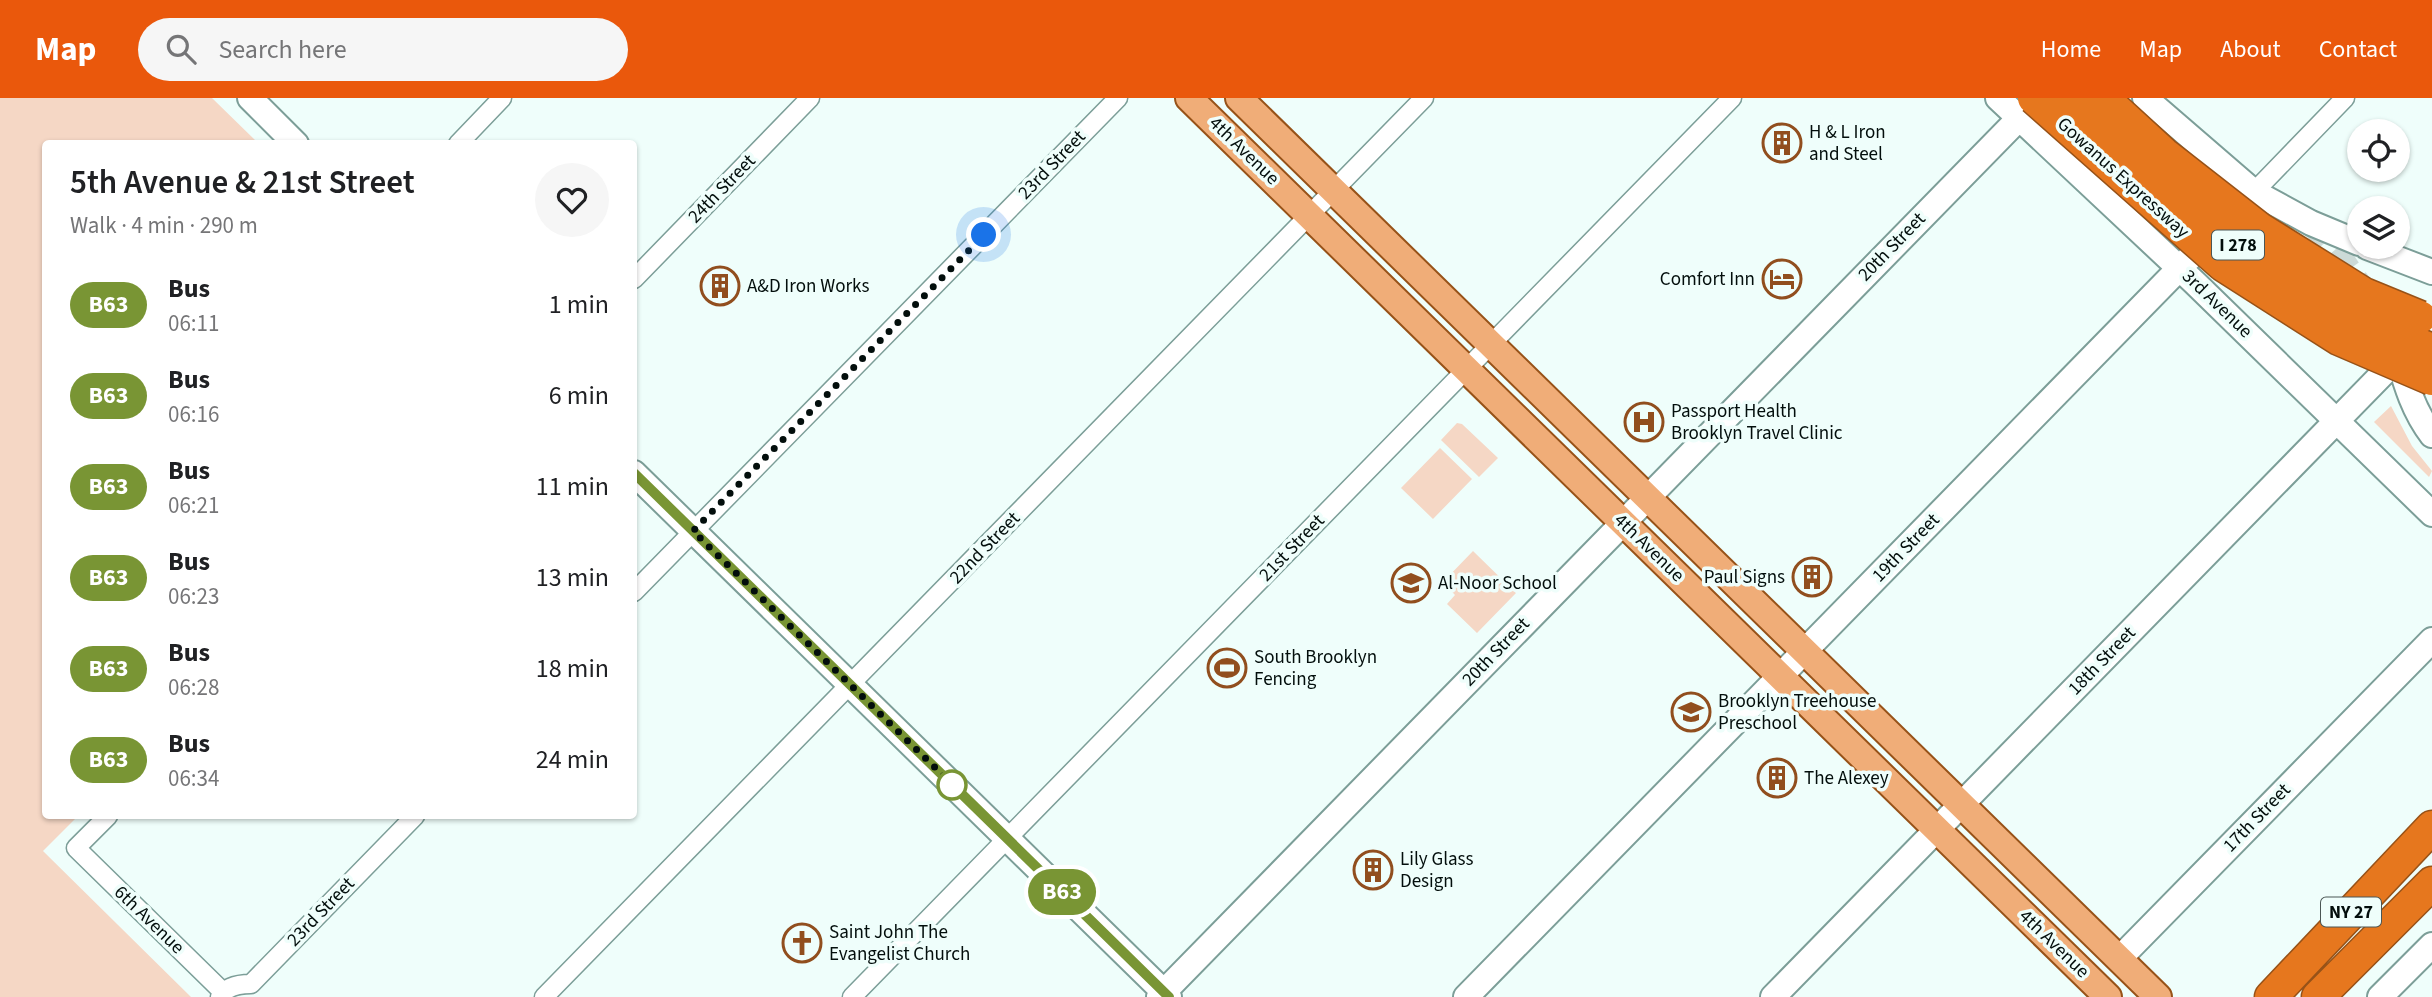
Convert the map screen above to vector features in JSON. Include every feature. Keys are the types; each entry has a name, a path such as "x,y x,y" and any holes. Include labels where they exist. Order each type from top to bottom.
{"highway":[{"name":"I 278","path":"2072,98 2186,206 2278,275 2373,326 2432,350"},
{"name":"I 278","path":"2103,98 2164,154 2260,229 2364,294 2429,322"},
{"name":"Gowanus Expressway","path":"2030,105 2223,265 2339,340 2432,379"},
{"path":"2339,340 2416,394 2432,401"},
{"name":"NY 27","path":"2271,997 2432,827"},
{"name":"NY 27","path":"2318,997 2432,883"}],"main road":[{"path":"250,98 292,140"},
{"name":"4th Avenue","path":"1189,98 1937,830 2095,993"},
{"name":"4th Avenue","path":"1239,98 2158,997"},
{"name":"3rd Avenue","path":"1998,98 2030,105 2179,268 2432,514"},
{"path":"2145,98 2254,192 2311,223 2347,238"},
{"name":"20th Street","path":"1164,995 2030,105"},
{"name":"19th Street","path":"1466,997 2254,192"},
{"path":"2398,259 2432,272"},
{"name":"18th Street","path":"1773,997 2338,420 2429,322"},
{"path":"2398,358 2407,392 2432,435"},
{"path":"637,476 1164,995"},
{"name":"17th Street","path":"2095,993 2119,959 2432,640"},
{"path":"2380,997 2432,945"}],"street":[{"path":"462,140 502,98"},
{"name":"24th Street","path":"637,276 810,98"},
{"name":"23rd Street","path":"637,589 1118,98"},
{"name":"22nd Street","path":"544,997 1424,98"},
{"name":"21st Street","path":"852,997 1732,98"},
{"name":"19th Street","path":"2254,192 2345,98"},
{"name":"6th Avenue","path":"105,819 76,848 222,995"},
{"name":"23rd Street","path":"222,995 232,987 251,984 412,819"},
{"path":"222,995 236,990 244,997"}],"shaded area":[{"path":"0,98 212,98 255,140 42,140 42,819 75,819 43,851 191,997 0,997"},
{"path":"2391,406 2412,446 2432,471 2429,477 2374,422"},
{"path":"1457,423 1462,424 1498,458 1479,477 1441,440"},
{"path":"1440,448 1472,479 1433,519 1401,488"},
{"path":"1473,551 1516,593 1477,633 1447,604 1455,595 1443,582"}],"tunnel":[{"path":"2311,223 2365,292"}],"bus line":[{"name":"B63","path":"637,476 1169,997"}],"place":[{"name":"H & L Iron and Steel","path":"1782,143"},
{"name":"Comfort Inn","path":"1782,279"},
{"name":"A&D Iron Works","path":"720,286"},
{"name":"Passport Health Brooklyn Travel Clinic","path":"1644,422"},
{"name":"Paul Signs","path":"1812,577"},
{"name":"Al-Noor School","path":"1411,583"},
{"name":"South Brooklyn Fencing","path":"1227,668"},
{"name":"Brooklyn Treehouse Preschool","path":"1691,712"},
{"name":"The Alexey","path":"1777,778"},
{"name":"Lily Glass Design","path":"1373,870"},
{"name":"Saint John The Evangelist Church","path":"802,943"}],"route":[{"path":"952,785 957,789 693,531 984,235"}]}
